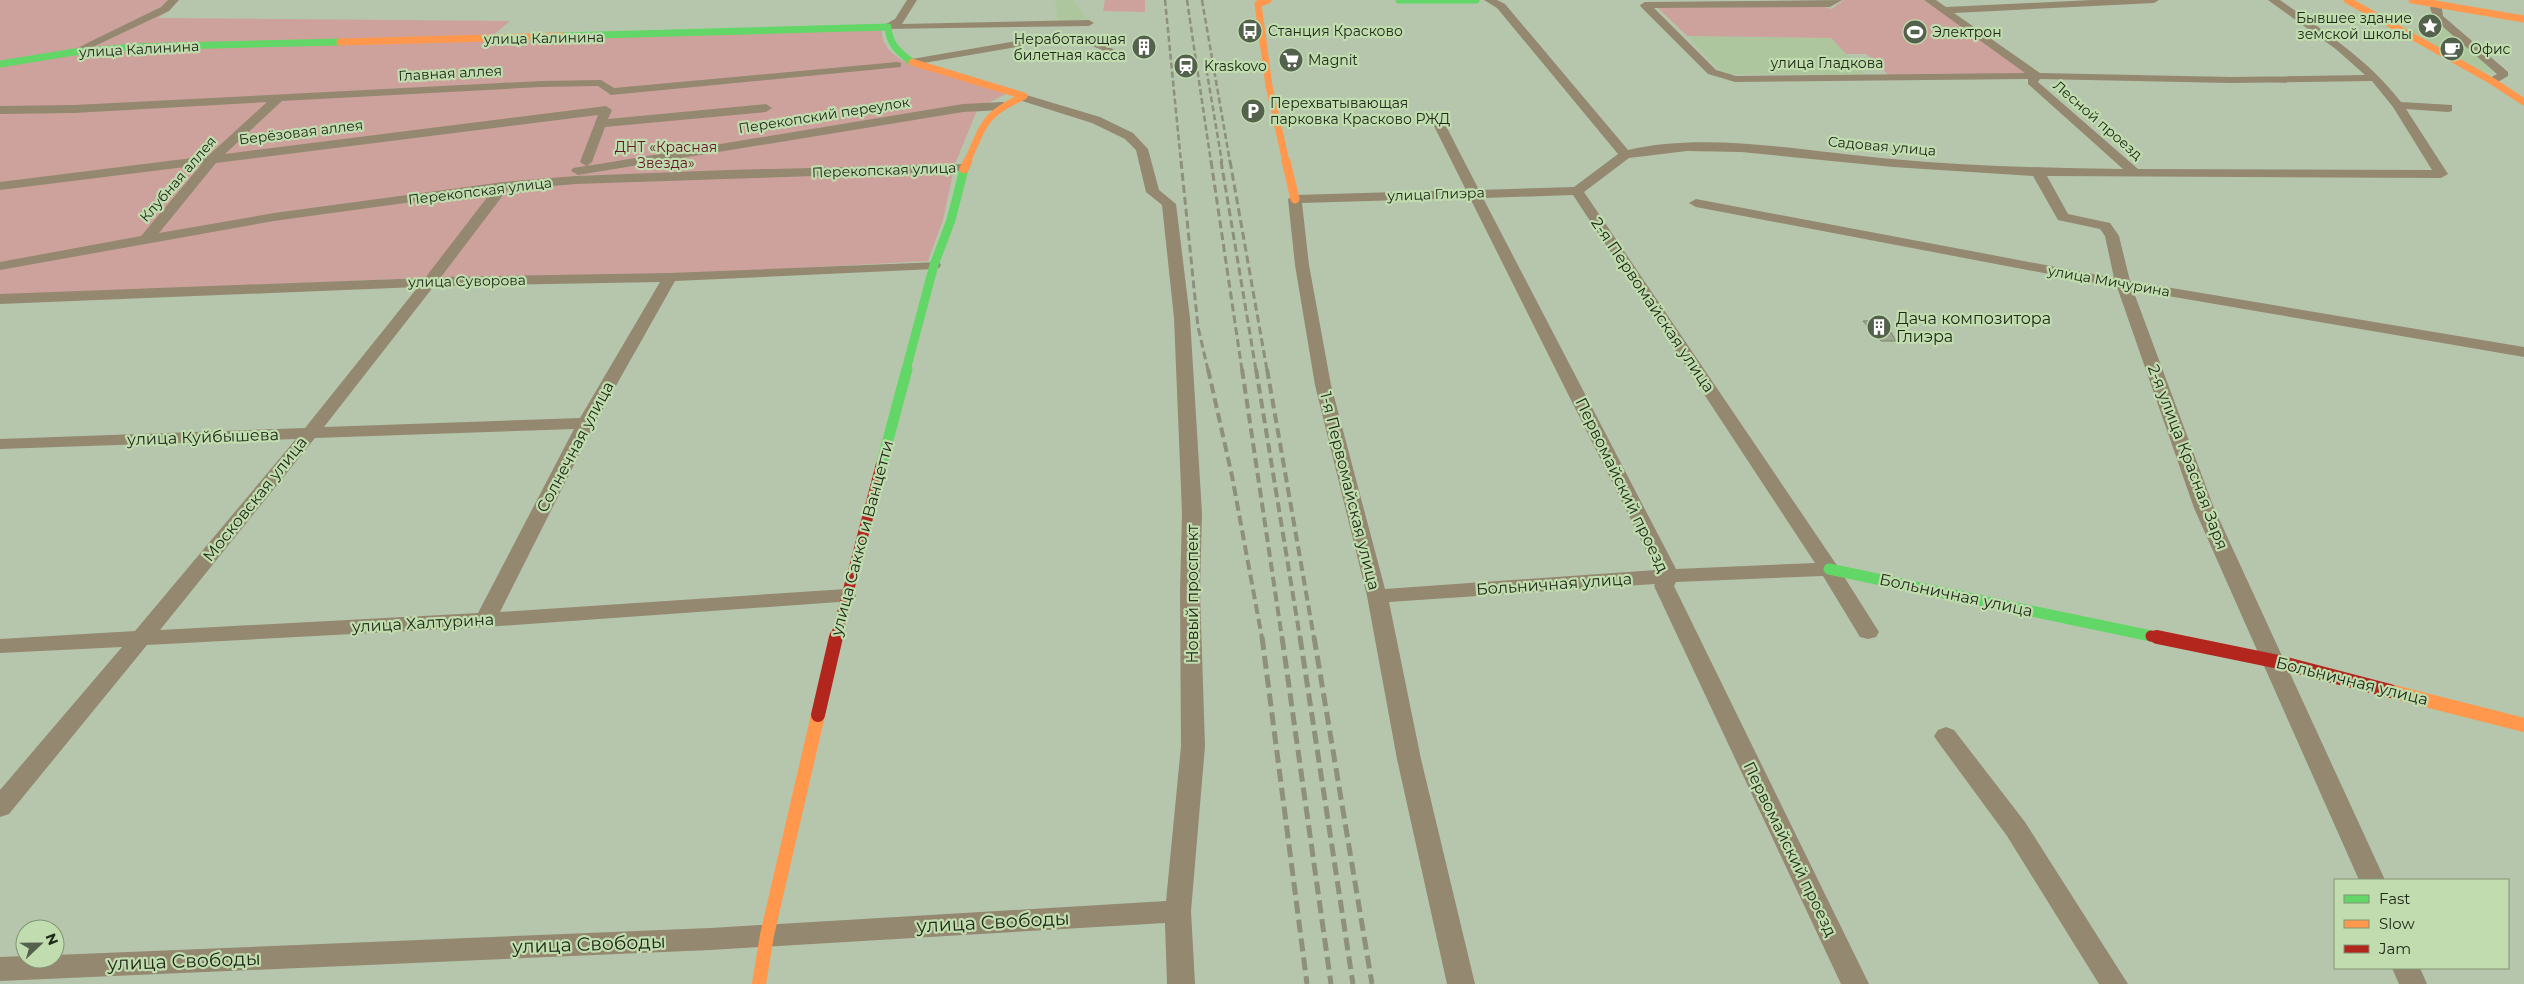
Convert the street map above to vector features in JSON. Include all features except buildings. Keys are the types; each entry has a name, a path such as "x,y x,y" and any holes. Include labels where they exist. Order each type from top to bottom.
{"main road":[{"name":"1-я Первомайская улица","path":"1266,0 1258,4 1269,86 1295,199"},
{"path":"1400,0 1476,0"},
{"path":"2347,0 2492,81 2524,102"},
{"path":"2412,0 2437,6 2524,19"},
{"name":"улица Калинина","path":"0,64 74,52 205,45 888,27"},
{"path":"888,27 888,35 898,54 912,62 1016,92 1024,96 1003,106"},
{"name":"улица Сакко и Ванцетти","path":"759,984 767,936 846,596 934,265 951,220 964,167 988,117 1003,106"},
{"name":"Больничная улица","path":"1830,569 2274,662 2524,725"}],"street":[{"path":"74,52 165,9 174,0"},
{"path":"888,27 899,21 912,0"},
{"path":"1489,0 1504,3 1625,155 1577,191"},
{"name":"улица Гладкова","path":"1837,0 1830,4 1645,5 1712,72 1735,79 2037,76"},
{"name":"Лесной проезд","path":"1929,0 1946,10 2037,76 2032,82 2074,121 2137,174"},
{"path":"1946,10 2035,3 2154,0"},
{"path":"2272,0 2348,55 2374,78 2398,105 2448,108"},
{"path":"2437,6 2435,8 2438,17 2504,74 2492,81"},
{"name":"улица Калинина","path":"888,27 1089,23"},
{"path":"912,62 1028,42 1072,38 1082,38 1112,51"},
{"name":"Главная аллея","path":"0,110 74,109 551,84 601,83 611,92 897,65"},
{"path":"2037,76 2231,80 2374,78"},
{"path":"586,162 611,92"},
{"name":"Клубная аллея","path":"145,241 213,158 279,98"},
{"name":"Новый проспект","path":"1023,98 1096,120 1129,136 1142,150 1153,192 1169,204 1182,318 1192,513 1190,592 1193,746 1178,911 1181,984"},
{"name":"Садовая улица","path":"1625,155 1641,151 1686,147 1741,148 1893,163 2038,172 2137,174 2441,174 2398,105"},
{"name":"Перекопский переулок","path":"504,186 649,157 963,108 1003,106"},
{"path":"599,124 766,108"},
{"name":"Берёзовая аллея","path":"0,186 606,110"},
{"name":"Первомайский проезд","path":"1439,124 1669,576 1664,586 1855,984"},
{"name":"Перекопская улица","path":"0,266 274,217 504,186 576,180 964,167"},
{"name":"2-я улица Красная Заря","path":"2038,172 2063,217 2105,226 2112,236 2123,284 2204,508 2352,830 2372,879"},
{"name":"Московская улица","path":"0,807 142,639 432,282 504,186"},
{"name":"улица Глиэра","path":"1295,199 1577,191"},
{"name":"2-я Первомайская улица","path":"1577,191 1830,569 1868,632"},
{"name":"1-я Первомайская улица","path":"1295,199 1302,265 1323,385 1377,596 1409,759 1461,984"},
{"name":"улица Мичурина","path":"1696,203 2123,284 2524,352"},
{"name":"улица Суворова","path":"0,299 432,282 670,277 934,265"},
{"name":"Солнечная улица","path":"485,620 586,423 670,277"},
{"name":"улица Куйбышева","path":"0,444 586,423"},
{"name":"Больничная улица","path":"1377,596 1669,576 1830,569"},
{"name":"улица Халтурина","path":"0,646 485,620 846,596"},
{"path":"1946,736 2016,829 2114,984"},
{"name":"улица Свободы","path":"0,969 767,936 1178,911"},
{"path":"2406,969 2413,984"}],"shaded area":[{"path":"1055,0 1073,0 1087,19 1058,22"},
{"path":"2405,28 2451,30 2497,73 2481,71"},
{"path":"1687,36 1831,38 1866,75 1724,74"}],"green space":[{"name":"ДНТ «Красная Звезда»","path":"0,0 178,0 156,9 171,9 158,18 510,21 490,38 882,30 883,40 888,49 904,61 1006,94 978,108 955,164 943,220 928,261 670,275 417,278 0,297"},
{"path":"1105,0 1145,0 1145,12 1103,11"},
{"path":"1843,0 1923,0 1942,11 2029,75 1890,76 1866,54 1846,54 1831,38 1687,36 1658,8 1821,6 1832,9"}],"railway":[{"path":"1165,0 1181,162"},
{"path":"1187,0 1211,162"},
{"path":"1202,0 1230,162"},
{"path":"1205,61 1222,162"},
{"path":"1181,161 1198,327 1208,370"},
{"path":"1211,161 1242,370"},
{"path":"1221,161 1256,370"},
{"path":"1230,161 1267,370"},
{"path":"1208,369 1232,476 1262,638"},
{"path":"1242,369 1282,638"},
{"path":"1256,369 1300,638"},
{"path":"1267,369 1314,638"},
{"path":"1262,637 1307,984"},
{"path":"1282,637 1331,984"},
{"path":"1300,637 1353,984"},
{"path":"1314,637 1372,984"}],"traffic: fast":[{"path":"1399,0 1476,0"},
{"path":"561,36 888,27 888,33 895,48 912,62"},
{"path":"0,64 74,52 134,47 340,42"},
{"path":"881,466 934,265 951,220 964,169"},
{"path":"1829,569 2151,636"}],"traffic: slow":[{"path":"1268,0 1258,4 1269,86 1295,199"},
{"path":"2347,0 2492,81 2524,102"},
{"path":"2412,0 2524,19"},
{"path":"340,42 561,36"},
{"path":"912,62 1024,96 1003,106 988,117 964,169"},
{"path":"2390,691 2524,725"},
{"path":"759,984 767,935 818,715"}],"traffic: jam":[{"path":"818,715 846,596 881,466"},
{"path":"2151,636 2274,661 2390,691"}],"place":[{"name":"Бывшее здание земской школы","path":"2430,26"},
{"name":"Станция Красково","path":"1250,31"},
{"name":"Электрон","path":"1915,32"},
{"name":"Неработающая билетная касса","path":"1144,47"},
{"name":"Офис","path":"2452,49"},
{"name":"Magnit","path":"1291,60"},
{"name":"Kraskovo","path":"1186,66"},
{"name":"Перехватывающая парковка Красково РЖД","path":"1253,111"},
{"name":"Дача композитора Глиэра","path":"1879,327"}]}
